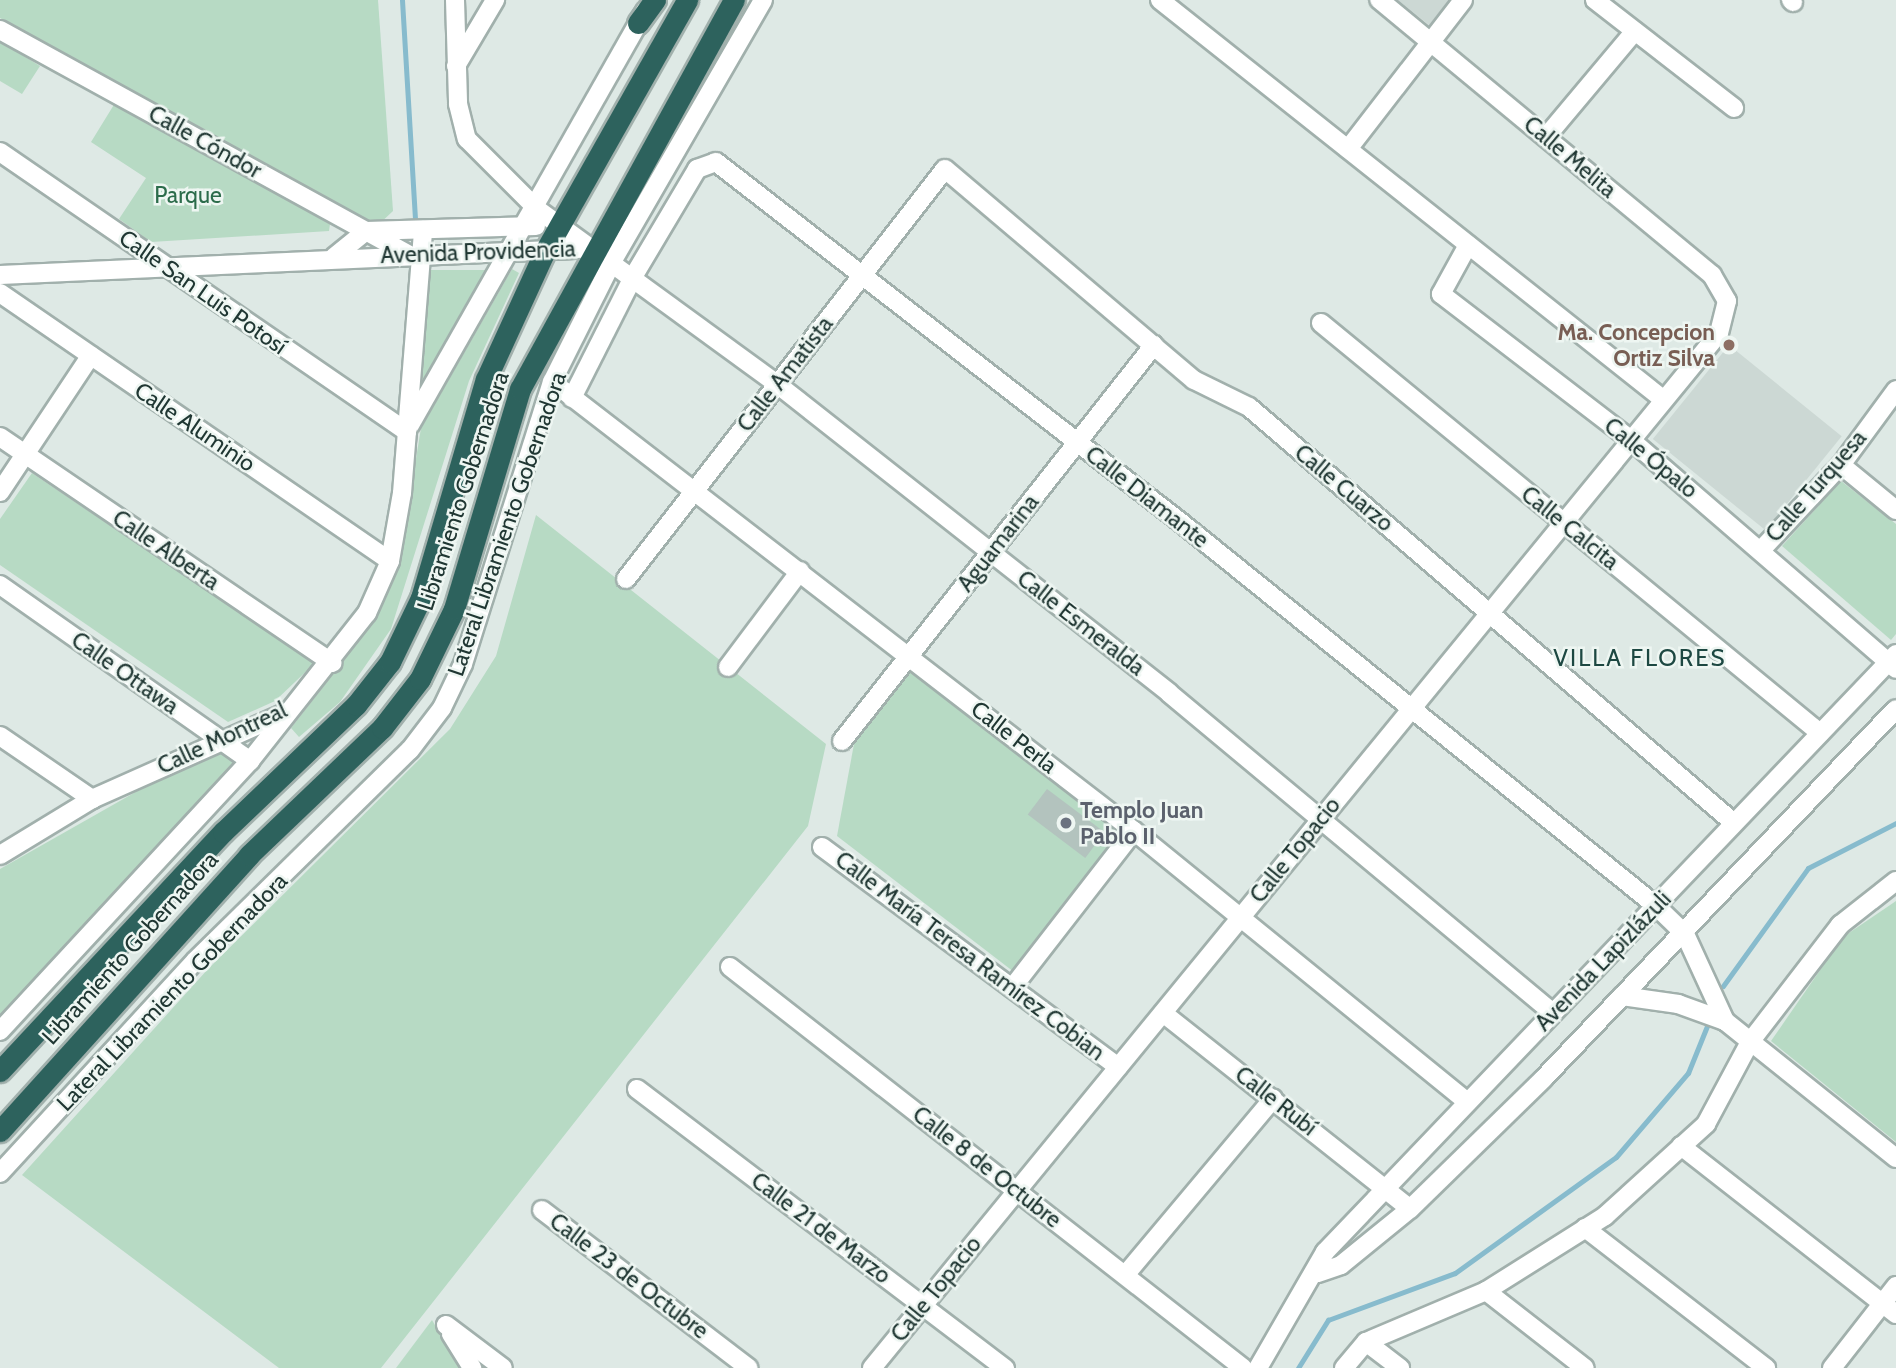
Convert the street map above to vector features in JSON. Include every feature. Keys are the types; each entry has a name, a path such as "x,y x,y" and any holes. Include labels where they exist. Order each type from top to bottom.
{"highway":[{"path":"638,23 653,0"},
{"name":"Libramiento Gobernadora","path":"0,1071 267,786 356,705 390,662 421,598 486,379 544,253 687,0"},
{"name":"Libramiento Gobernadora","path":"0,1131 249,855 383,728 420,680 454,609 520,389 604,254 734,0"}],"street":[{"path":"455,0 456,66 467,139 537,209 560,225"},
{"path":"456,66 495,0"},
{"name":"Lateral Libramiento Gobernadora","path":"0,1173 195,961 401,760 442,708 463,663 552,382 604,254 763,0"},
{"path":"1160,0 1664,400"},
{"name":"Calle Melita","path":"1379,0 1712,275 1727,301 1719,333"},
{"path":"1348,149 1463,0"},
{"path":"1595,0 1734,108"},
{"path":"407,432 537,209 638,23"},
{"name":"Calle Cóndor","path":"0,30 366,231 416,255"},
{"path":"1546,137 1635,31"},
{"name":"Calle San Luis Potosí","path":"0,152 407,432"},
{"name":"Calle Diamante","path":"633,276 705,162 716,162 1078,442 1412,707 1655,905 1685,934"},
{"name":"Calle Amatista","path":"626,579 945,169"},
{"name":"Calle Cuarzo","path":"945,169 1194,380 1249,407 1734,823"},
{"name":"Avenida Providencia","path":"334,257 366,231 560,225 604,254"},
{"name":"Calle Montreal","path":"0,855 92,799 218,739 289,711 332,663 367,613 390,561 407,432 416,255 423,230"},
{"name":"Calle Ópalo","path":"1468,245 1441,294 1631,440 1893,661"},
{"name":"Avenida Providencia","path":"0,275 163,264 334,257 604,254"},
{"name":"Calle Esmeralda","path":"604,254 777,384 990,553 1321,819 1553,1013"},
{"path":"572,398 633,276"},
{"name":"Calle Aluminio","path":"0,293 390,561"},
{"name":"Calle Calcita","path":"1321,323 1820,733"},
{"name":"Calle Topacio","path":"872,1368 1719,333"},
{"name":"Aguamarina","path":"842,741 1154,345"},
{"path":"0,492 91,355"},
{"name":"Calle Perla","path":"552,382 1134,831 1468,1102"},
{"name":"Calle Turquesa","path":"1762,549 1841,465 1896,390"},
{"name":"Calle Alberta","path":"0,436 332,663"},
{"path":"1841,465 1896,510"},
{"path":"728,667 800,571"},
{"name":"Calle Ottawa","path":"0,585 250,761"},
{"name":"Avenida Lapizlázuli","path":"1258,1368 1318,1273 1325,1252 1388,1191 1468,1102 1655,905 1893,661"},
{"name":"Avenida Lapizlázuli","path":"1318,1273 1341,1265 1410,1209 1685,934 1896,709"},
{"path":"0,1031 250,761 289,711"},
{"path":"0,736 92,799"},
{"path":"1012,988 1134,831"},
{"name":"Calle María Teresa Ramírez Cobian","path":"822,847 1118,1067"},
{"path":"1344,1368 1366,1342 1486,1291 1585,1228 1706,1124 1751,1042 1840,925 1896,881"},
{"path":"1685,934 1725,1021"},
{"name":"Calle 8 de Octubre","path":"730,967 1243,1368"},
{"path":"1622,996 1678,1004 1725,1021 1896,1158"},
{"name":"Calle Rubí","path":"1163,1013 1410,1209"},
{"name":"Calle 21 de Marzo","path":"637,1089 1005,1368"},
{"path":"1126,1274 1273,1098"},
{"path":"1681,1146 1889,1309"},
{"name":"Calle 23 de Octubre","path":"542,1210 749,1368"},
{"path":"1585,1228 1766,1368"},
{"path":"1832,1368 1889,1309 1896,1286"},
{"path":"1486,1291 1586,1368"},
{"path":"472,1368 446,1325 503,1368"},
{"path":"1366,1342 1400,1368"}],"shaded area":[{"path":"1398,0 1449,0 1429,25"},
{"path":"1729,345 1842,436 1766,530 1653,439"}],"green space":[{"path":"0,0 378,0 393,211 377,226 0,18"},
{"path":"0,41 40,66 22,94 0,81"},
{"name":"Parque","path":"115,103 330,224 329,231 151,242 119,219 146,178 91,142"},
{"path":"512,269 519,273 469,381 391,629 340,702 299,737 291,728 365,633 388,587 400,556 421,428"},
{"path":"430,270 494,270 418,391"},
{"path":"32,473 315,663 275,701 228,722 0,565 0,519"},
{"path":"1841,481 1896,524 1896,634 1891,640 1782,546"},
{"path":"536,515 826,744 808,826 381,1368 279,1368 22,1175 208,969 450,729 496,656"},
{"path":"912,668 1124,832 1014,972 837,836 854,744"},
{"path":"215,747 234,763 0,1018 0,869"},
{"path":"1896,901 1896,1142 1771,1041 1843,937"},
{"path":"432,1320 460,1368 396,1368"}],"building":[{"name":"Templo Juan Pablo II","path":"1047,789 1105,832 1085,858 1028,815"}],"waterway":[{"path":"402,0 415,221"},
{"path":"1723,986 1808,868 1896,823"},
{"path":"1298,1368 1328,1320 1455,1273 1616,1157 1688,1073 1707,1026"}],"place":[{"name":"Ma. Concepcion Ortiz Silva","path":"1729,345"},
{"name":"Templo Juan Pablo II","path":"1066,823"}],"district":[{"name":"VILLA FLORES","path":"1640,658"}]}
